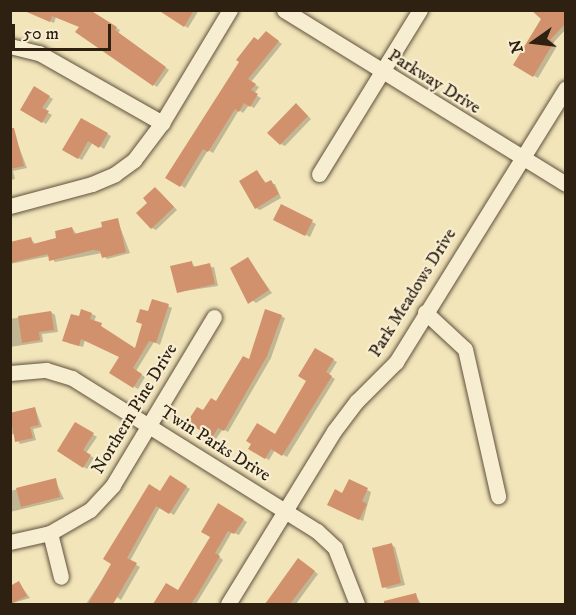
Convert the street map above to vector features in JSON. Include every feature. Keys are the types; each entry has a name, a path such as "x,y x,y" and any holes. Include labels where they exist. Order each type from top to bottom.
{"street":[{"path":"10,206 115,174 134,160 162,123 230,10"},
{"name":"Parkway Drive","path":"284,10 521,159 566,184"},
{"path":"319,174 420,10"},
{"path":"10,46 39,53 162,123"},
{"name":"Park Meadows Drive","path":"228,604 334,431 357,401 396,362 424,312 566,88"},
{"path":"424,312 465,349 498,496"},
{"name":"Northern Pine Drive","path":"10,542 50,533 90,510 105,494 214,318"},
{"name":"Twin Parks Drive","path":"10,373 46,370 72,378 317,531 335,548 357,604"},
{"path":"50,533 61,577"}],"building":[{"path":"22,10 90,10 117,27 115,30 166,67 153,86 75,32 79,27 52,16 50,22"},
{"path":"158,10 194,10 184,27"},
{"path":"531,10 566,10 566,23 550,40 554,42 533,77 513,65 541,19"},
{"path":"266,31 279,41 248,79 256,84 251,90 258,94 250,107 244,103 239,112 235,109 208,152 203,149 180,187 165,178 239,62 236,60 254,37 258,40"},
{"path":"34,86 50,96 42,108 49,111 42,123 20,110"},
{"path":"296,103 308,116 280,145 267,133"},
{"path":"81,118 108,133 99,148 88,141 78,159 62,150"},
{"path":"10,128 14,128 24,166 10,169"},
{"path":"257,170 265,183 271,180 279,194 255,209 239,181"},
{"path":"155,187 174,207 151,229 136,213 147,203 143,198"},
{"path":"281,204 313,220 305,236 273,220"},
{"path":"118,218 126,252 102,258 100,251 93,250 49,261 48,254 10,263 10,242 31,237 33,244 56,238 55,231 72,227 74,234 102,227 101,222"},
{"path":"248,257 269,290 248,304 230,268"},
{"path":"192,261 193,267 210,263 215,284 177,293 170,266"},
{"path":"152,299 169,304 156,343 149,341 133,368 142,374 133,388 109,373 119,357 81,339 79,346 62,341 71,314 79,316 81,309 92,313 90,319 102,323 101,326 135,348 142,324 136,322 140,309 148,311"},
{"path":"265,309 282,315 267,356 224,431 218,428 212,438 187,422 197,407 203,410 211,398 216,401 243,356 249,359"},
{"path":"51,311 54,330 39,332 40,340 22,343 18,316"},
{"path":"315,348 334,359 326,372 332,376 282,456 271,449 265,459 248,449 251,444 246,441 257,423 275,434 306,381 298,376"},
{"path":"35,407 39,425 30,427 33,438 15,442 10,413"},
{"path":"75,422 94,433 83,450 91,455 83,468 57,451"},
{"path":"170,475 187,486 169,514 156,506 127,558 137,563 113,604 88,604 111,564 103,559 149,484 160,491"},
{"path":"56,478 60,497 21,507 16,488"},
{"path":"349,479 368,488 362,501 367,504 359,520 327,505 335,489 342,493"},
{"path":"218,503 244,519 234,534 228,531 215,553 220,556 199,592 191,604 153,604 166,583 178,590 210,537 201,532"},
{"path":"392,543 401,583 382,588 372,548"},
{"path":"298,558 315,571 290,604 265,604"},
{"path":"19,581 27,596 10,604 10,586"},
{"path":"416,593 419,604 384,604 384,601"}]}
